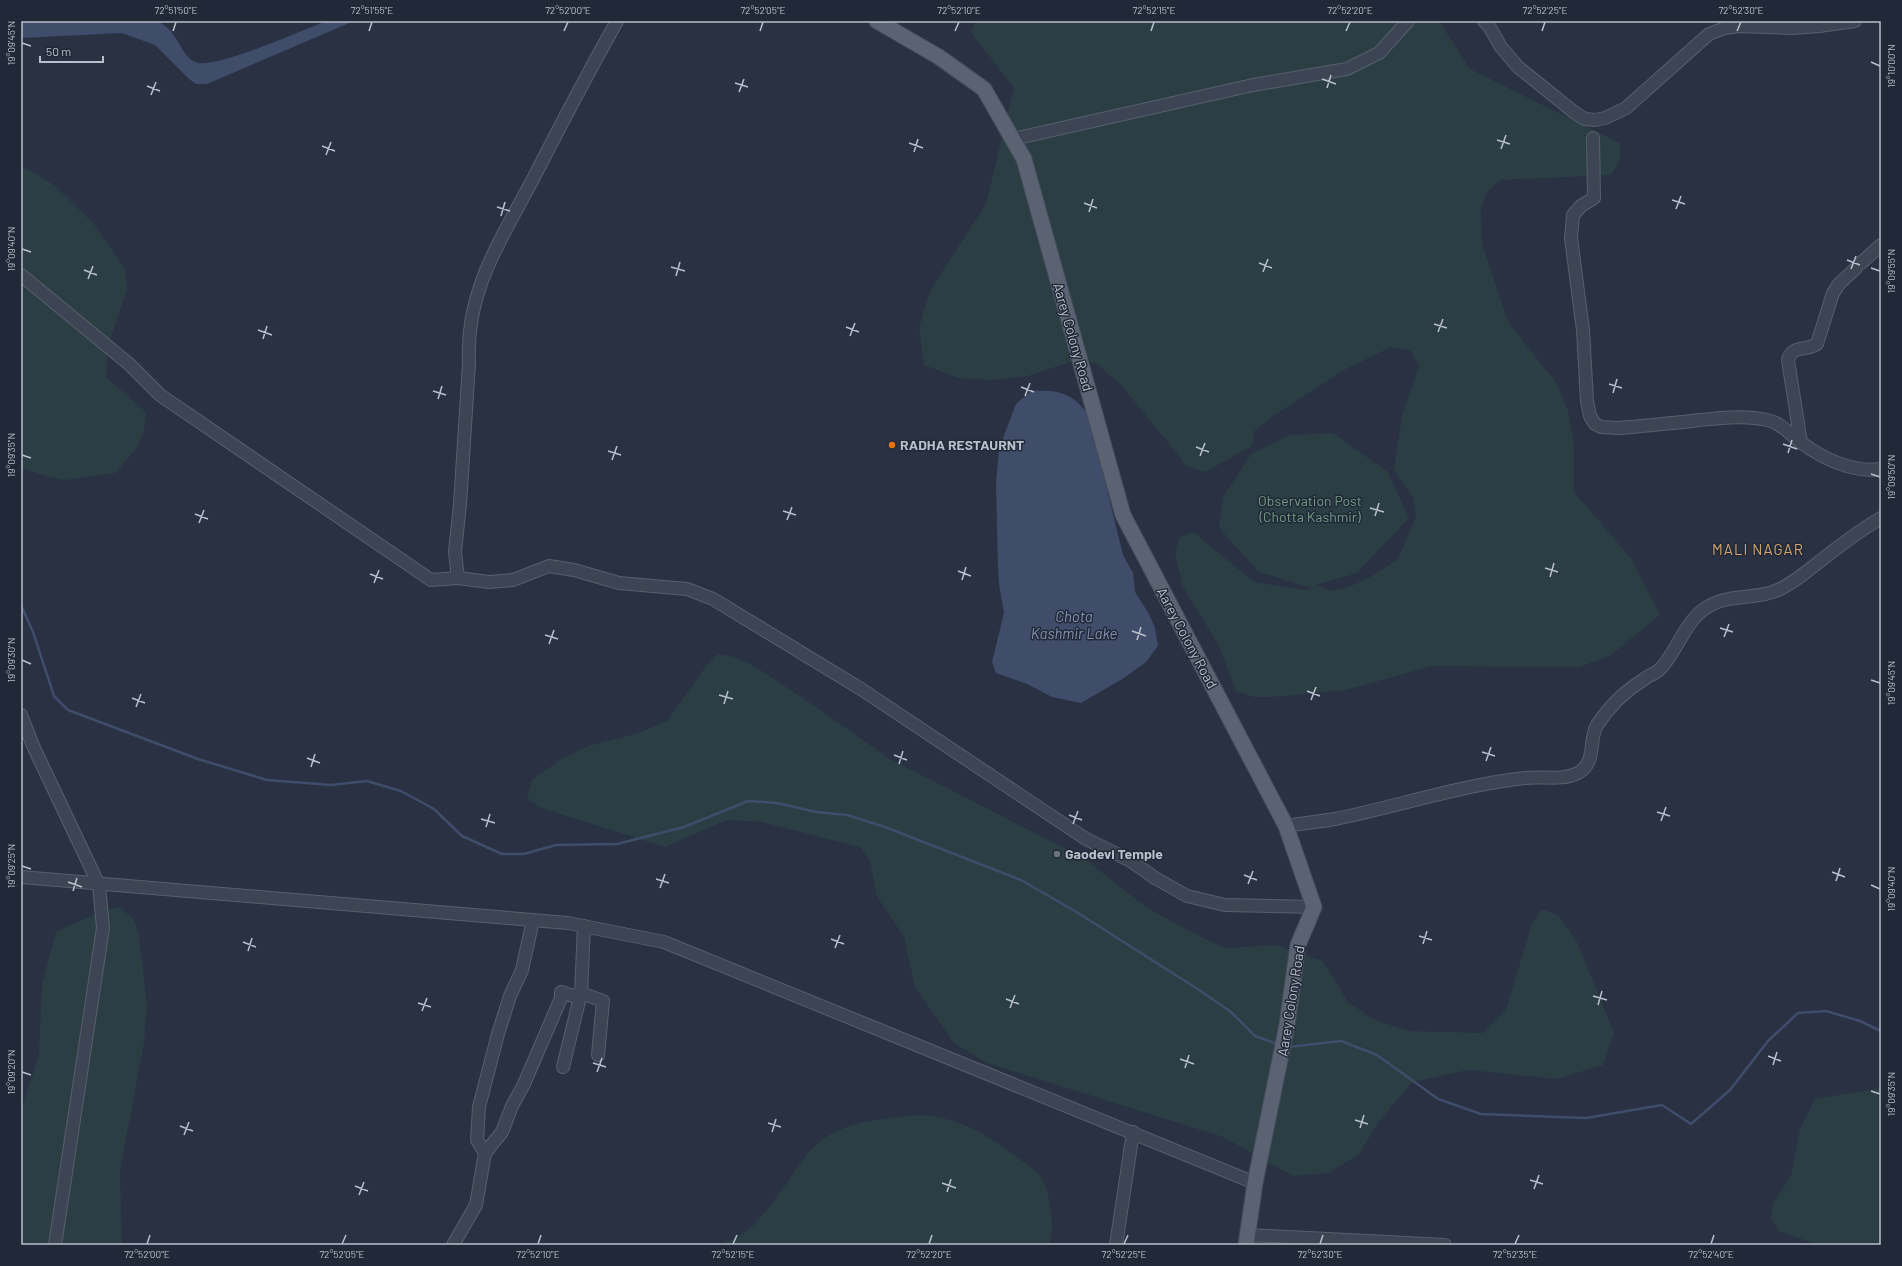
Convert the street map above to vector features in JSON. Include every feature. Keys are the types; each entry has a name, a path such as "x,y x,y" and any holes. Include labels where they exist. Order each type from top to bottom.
{"main road":[{"name":"Aarey Colony Road","path":"877,21 939,57 984,89 1024,159 1123,515 1286,826 1314,908 1298,945 1287,1025 1255,1183 1247,1240"}],"street":[{"path":"458,578 454,552 460,504 469,363 468,345 474,303 482,280 501,237 617,21"},
{"path":"1013,139 1252,85 1347,69 1379,54 1408,21"},
{"path":"1484,21 1489,26 1501,48 1518,67 1575,113 1585,119 1595,120 1605,118 1626,108 1708,34 1737,24 1792,28 1855,21"},
{"path":"1593,138 1594,198 1581,206 1573,215 1571,238 1583,330 1587,401 1590,416 1595,424 1601,427 1618,428 1725,418 1768,420 1784,427 1801,443 1820,455 1840,464 1867,471 1881,469"},
{"path":"1801,443 1788,360 1790,354 1794,351 1813,347 1817,344 1833,293 1839,284 1881,245"},
{"path":"21,275 129,364 160,395 431,580 458,578 489,582 513,580 549,566 574,570 619,583 687,589 713,598 861,689 1086,839 1131,861 1155,878 1187,896 1225,905 1314,908"},
{"path":"1286,826 1336,819 1435,794 1526,778 1557,778 1576,774 1584,769 1591,758 1596,727 1606,712 1624,693 1658,671 1690,623 1702,611 1723,600 1777,591 1798,579 1846,541 1881,518"},
{"path":"21,715 34,748 99,885 103,928 55,1245"},
{"path":"21,877 99,885 533,920 584,926 664,942 1255,1183"},
{"path":"485,1153 477,1140 479,1107 498,1034 510,996 522,970 533,920"},
{"path":"563,1067 581,994 584,926"},
{"path":"453,1245 476,1205 485,1153 502,1132 512,1106 524,1084 561,998 561,992 573,996 581,994 602,1000 598,1055"},
{"path":"1116,1245 1133,1132"},
{"path":"1247,1240 1445,1245"}],"green space":[{"name":"Observation Post (Chotta Kashmir)","path":"975,21 1439,21 1470,69 1620,143 1620,160 1611,175 1500,180 1487,192 1481,208 1482,244 1508,322 1557,384 1568,411 1574,443 1574,492 1631,558 1660,615 1611,655 1580,667 1432,666 1346,690 1272,697 1254,697 1236,691 1218,644 1183,587 1175,554 1179,538 1193,532 1254,582 1306,590 1312,587 1259,572 1219,528 1223,497 1251,454 1290,435 1333,433 1388,472 1409,518 1357,573 1316,585 1330,591 1346,588 1365,580 1398,559 1416,516 1413,497 1394,470 1402,416 1419,366 1410,350 1391,347 1344,370 1270,418 1255,430 1252,446 1205,472 1187,466 1122,386 1097,364 1079,359 1028,376 992,380 958,378 924,365 919,328 924,309 931,289 986,204 1014,88 971,32"},
{"path":"21,165 54,185 94,224 125,269 127,290 109,343 106,377 146,412 144,432 138,446 115,473 65,480 49,477 21,468"},
{"path":"718,654 735,657 751,664 803,698 890,759 1084,858 1147,908 1209,941 1227,948 1277,945 1323,961 1348,1002 1375,1020 1409,1031 1483,1033 1506,1009 1532,924 1542,909 1558,915 1577,942 1614,1033 1603,1065 1557,1079 1468,1070 1412,1082 1378,1123 1359,1154 1329,1173 1293,1176 1223,1137 987,1063 954,1043 915,987 904,937 876,895 870,861 860,847 761,822 727,820 665,847 541,808 527,798 532,780 560,760 588,746 639,733 667,721 706,666"},
{"path":"120,907 134,920 139,935 147,1005 144,1043 120,1171 122,1245 21,1245 21,1110 39,1055 42,985 56,932 101,911"},
{"path":"1881,1088 1881,1245 1818,1245 1779,1231 1771,1218 1773,1203 1791,1176 1800,1129 1815,1099"},
{"path":"920,1115 947,1119 972,1128 1006,1149 1039,1174 1046,1186 1050,1205 1052,1234 1049,1245 717,1245 742,1235 763,1215 808,1154 823,1139 857,1124 882,1119"}],"water":[{"path":"21,21 156,21 170,30 185,54 190,59 195,62 204,63 233,57 324,22 354,21 207,84 196,84 189,79 155,45 122,33 21,38"},
{"name":"Chota Kashmir Lake","path":"1031,391 1057,392 1071,397 1089,416 1123,555 1133,573 1135,592 1149,614 1155,628 1158,646 1146,662 1124,678 1081,703 1052,697 1027,684 996,673 992,662 1004,613 999,584 998,566 996,484 999,449 1016,404"}],"waterway":[{"path":"21,605 33,632 54,696 68,710 198,759 267,780 331,785 367,781 401,791 434,809 462,836 502,854 524,854 556,845 617,844 684,827 748,801 777,803 816,812 847,815 885,827 1021,880 1078,913 1196,988 1231,1012 1255,1036 1277,1044"},
{"path":"1288,1047 1341,1041 1377,1055 1438,1099 1481,1114 1586,1118 1662,1105 1691,1124 1730,1090 1768,1041 1798,1013 1826,1011 1860,1021 1881,1031"}],"place":[{"name":"RADHA RESTAURNT","path":"892,445"},
{"name":"Gaodevi Temple","path":"1057,854"}],"district":[{"name":"MALI NAGAR","path":"1758,550"}]}
